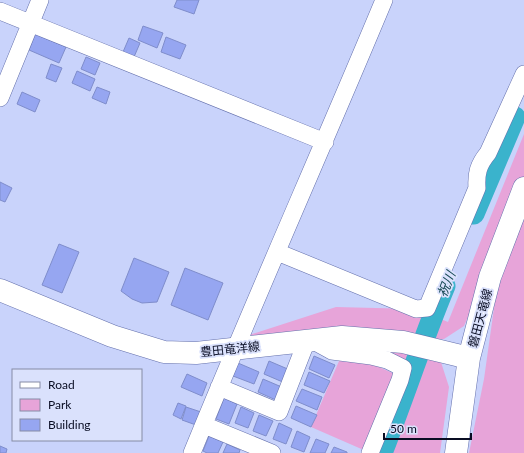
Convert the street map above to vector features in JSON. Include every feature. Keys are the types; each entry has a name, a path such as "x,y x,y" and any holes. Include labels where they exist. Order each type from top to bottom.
{"main road":[{"name":"磐田天竜線","path":"456,453 469,358 490,277 524,188"},
{"name":"豊田竜洋線","path":"0,290 112,336 164,352 196,353 234,350 342,337 403,342 469,358"}],"street":[{"path":"0,98 40,0"},
{"path":"192,453 234,350 325,142 384,0"},
{"path":"0,11 325,142"},
{"path":"277,252 416,309 427,308 477,188 476,175 483,159 488,153 524,74"},
{"path":"219,387 279,412 309,340 332,351 387,360 403,368 400,380 370,453"},
{"path":"204,425 272,453"}],"green space":[{"path":"524,134 524,185 517,206 464,326 444,339 403,342 240,338 336,307 416,309 448,322"},
{"path":"524,192 524,453 469,453 484,379 495,301"},
{"path":"399,349 440,359 449,387 440,453 377,453 410,369 411,362 374,351"},
{"path":"339,361 370,363 397,375 366,451 311,427"}],"building":[{"path":"177,0 199,0 194,14 174,7"},
{"path":"143,26 163,33 157,48 138,40"},
{"path":"35,34 66,47 59,63 29,50"},
{"path":"166,37 186,45 180,59 161,52"},
{"path":"129,38 140,43 134,57 123,52"},
{"path":"86,57 100,63 95,75 81,69"},
{"path":"51,64 62,68 56,82 46,78"},
{"path":"77,71 95,79 90,91 72,83"},
{"path":"97,87 110,92 106,104 92,98"},
{"path":"22,92 40,100 35,112 17,104"},
{"path":"0,182 12,188 5,202 0,200"},
{"path":"59,244 79,252 62,293 42,285"},
{"path":"134,258 169,272 157,302 142,303 132,299 121,291"},
{"path":"185,268 223,283 208,320 171,305"},
{"path":"314,356 335,365 329,378 309,369"},
{"path":"269,361 290,370 285,383 264,374"},
{"path":"238,363 259,372 254,384 233,376"},
{"path":"309,372 330,381 324,393 304,385"},
{"path":"187,374 207,383 202,396 181,387"},
{"path":"263,379 284,388 278,401 258,392"},
{"path":"302,389 322,397 317,410 296,401"},
{"path":"224,398 237,404 229,424 216,419"},
{"path":"178,403 186,406 181,419 173,415"},
{"path":"296,406 317,415 311,427 291,418"},
{"path":"186,407 201,412 196,425 182,420"},
{"path":"241,407 254,413 248,428 235,423"},
{"path":"259,415 273,421 266,436 253,431"},
{"path":"279,423 292,429 286,444 273,439"},
{"path":"297,431 310,437 304,452 291,447"},
{"path":"209,436 223,442 218,453 207,453 203,451"},
{"path":"316,439 329,444 325,453 310,453"},
{"path":"227,444 240,450 239,453 223,453"},
{"path":"0,446 7,449 6,453 0,453"},
{"path":"334,447 347,452 347,453 331,453"}],"waterway":[{"name":"祝川","path":"474,214 515,117"},
{"name":"祝川","path":"382,453 445,286"}]}
